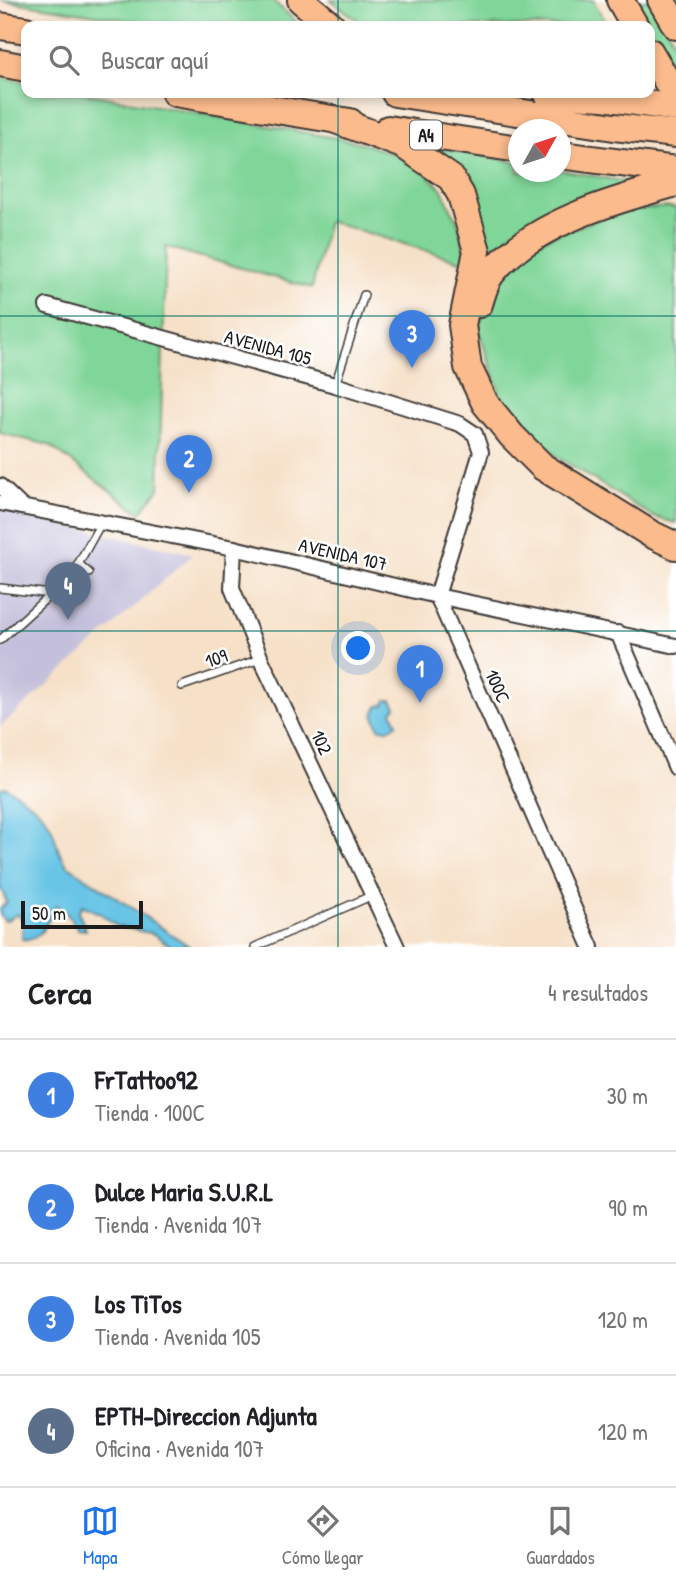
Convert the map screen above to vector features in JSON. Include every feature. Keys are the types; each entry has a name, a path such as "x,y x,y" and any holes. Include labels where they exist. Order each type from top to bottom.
{"highway":[{"path":"301,0 326,21"},
{"path":"620,0 632,21"},
{"path":"661,0 676,26"},
{"path":"669,0 676,18"},
{"path":"0,26 21,29"},
{"path":"655,61 676,97"},
{"path":"0,63 21,67"},
{"name":"A4","path":"206,98 508,147"},
{"name":"A4","path":"428,98 676,134"},
{"path":"609,98 676,108"},
{"path":"333,119 403,145 451,178 461,195 477,251 462,325 468,367 485,403 512,436 543,467 650,534 676,545"},
{"path":"571,156 676,170"},
{"path":"676,183 596,208 527,239 489,276 476,311 474,348 492,393 521,429 554,463 653,525 676,531"}],"street":[{"name":"AVENIDA 105","path":"47,306 335,386 460,424 475,435 481,452 437,596"},
{"path":"0,486 24,508"},
{"name":"AVENIDA 107","path":"0,503 234,548 437,596 676,646"},
{"name":"102","path":"234,548 232,588 261,659 397,947"},
{"name":"100C","path":"437,596 591,947"},
{"path":"618,633 676,768"}],"lane":[{"path":"335,386 364,295"},
{"path":"0,640 72,575 102,522"},
{"path":"79,564 89,573"},
{"path":"0,588 51,594"},
{"name":"109","path":"181,686 261,659"},
{"path":"255,947 373,895"}],"shaded area":[{"path":"0,510 193,554 0,727"}],"green space":[{"path":"0,0 272,0 295,21 134,21"},
{"path":"331,0 593,0 605,21 358,21"},
{"path":"630,0 651,0 676,45 676,79 655,43 655,21 642,21"},
{"path":"0,78 21,81 21,98 112,98 358,142 412,160 441,188 459,225 467,263 328,221 312,288 166,247 159,489 140,513 49,445 0,433"},
{"path":"433,147 508,160 508,182 571,182 571,172 649,186 484,268 485,229 482,217 472,194 450,164"},
{"path":"676,208 676,523 654,517 556,456 501,396 478,329 498,280 533,243 624,210"}],"water":[{"path":"386,700 392,700 396,707 392,712 397,724 388,729 380,729 374,714"},
{"path":"6,787 32,805 48,822 67,865 189,946 172,947 154,934 117,926 82,905 78,912 86,930 78,929 56,905 40,934 22,939 23,921 18,914 5,921 0,915 0,909 7,902 0,887 0,788"}],"place":[{"name":"Los TiTos","path":"412,368"},
{"name":"Dulce Maria S.U.R.L","path":"189,493"},
{"name":"EPTH-Direccion Adjunta","path":"68,620"},
{"name":"FrTattoo92","path":"420,703"}]}
